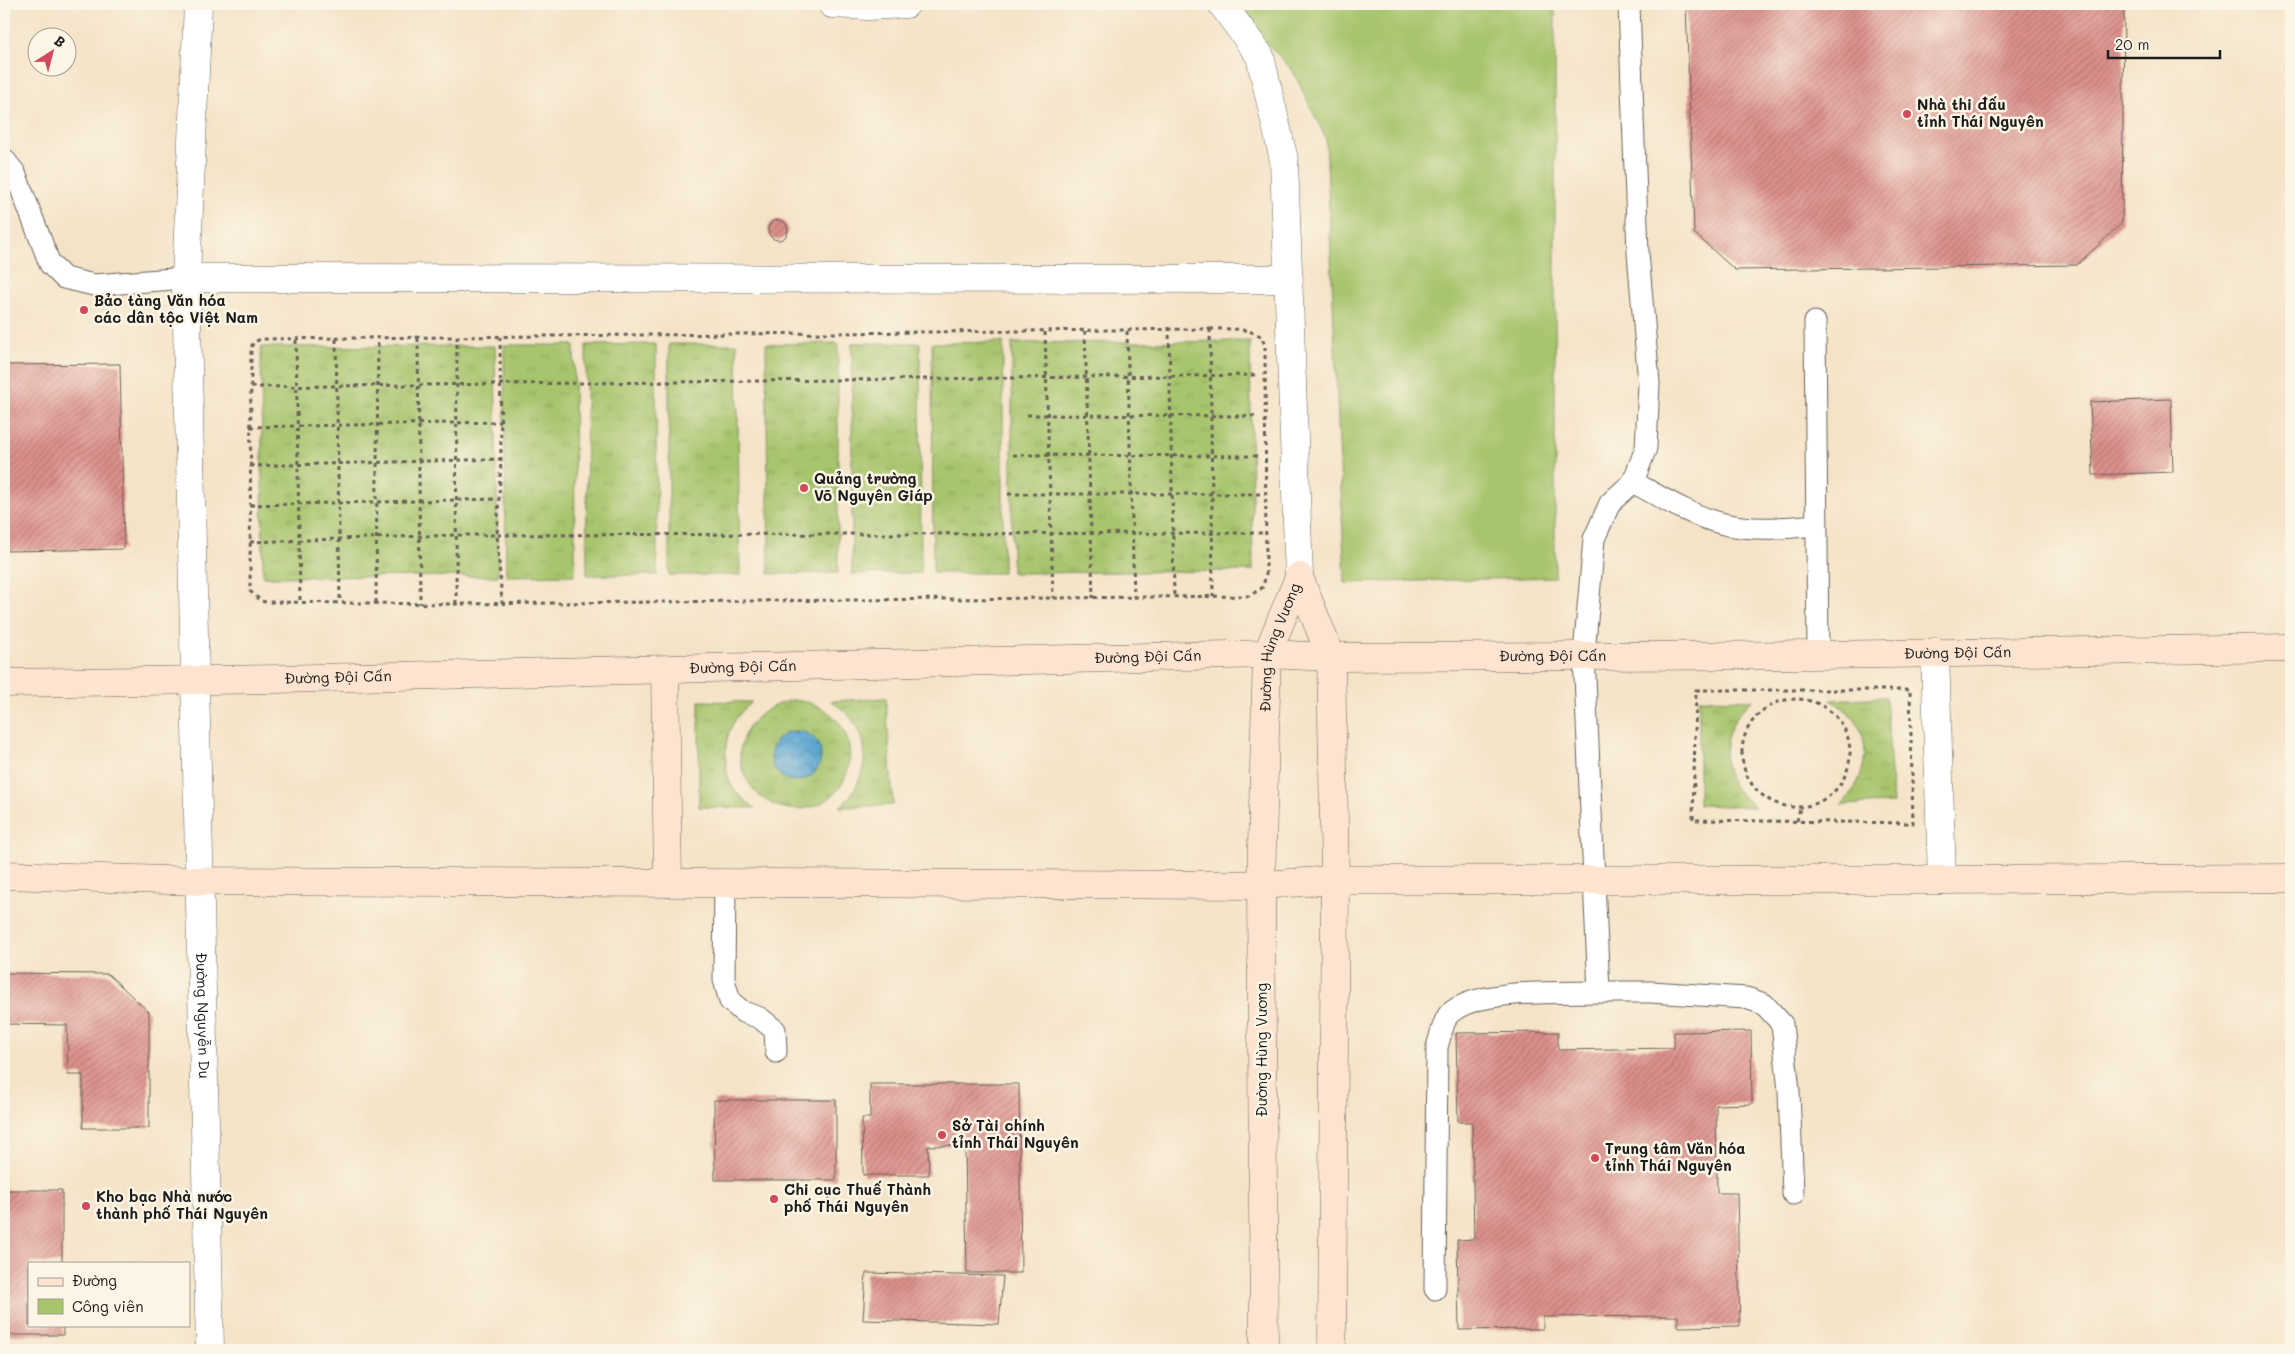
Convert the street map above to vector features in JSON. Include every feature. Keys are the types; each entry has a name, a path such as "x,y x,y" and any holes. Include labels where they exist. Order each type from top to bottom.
{"main road":[{"name":"Đường Hùng Vương","path":"1264,1350 1261,885 1267,654 1299,577"},
{"name":"Đường Hùng Vương","path":"1299,577 1331,657 1335,880 1332,1350"},
{"name":"Đường Đội Cấn","path":"4,683 195,681 1267,654 1331,657 1584,654 1818,655 2291,648"},
{"path":"665,670 668,883"},
{"path":"4,875 200,881 1261,885 1335,880 2291,878"}],"street":[{"name":"Đường Nguyễn Du","path":"198,4 186,278 210,1350"},
{"path":"832,4 868,6 906,4"},
{"path":"1222,4 1260,56 1284,160 1299,577"},
{"path":"186,278 1289,279"},
{"path":"1935,652 1942,880"}],"lane":[{"path":"1599,992 1584,654 1594,538 1610,503 1633,482 1646,448 1649,383 1638,253 1629,4"},
{"path":"4,159 14,173 50,264 64,278 94,285 186,278"},
{"path":"1815,322 1815,525 1818,655"},
{"path":"1633,482 1677,507 1724,524 1772,529 1815,525"},
{"path":"725,883 724,980 730,1001 743,1012 760,1018 775,1030 776,1052"},
{"path":"1434,1289 1437,1047 1448,1015 1470,1001 1503,995 1651,992 1746,998 1764,1004 1782,1024 1789,1091 1793,1194"}],"path":[{"path":"1169,329 1174,597"},
{"path":"1169,329 1247,330 1262,337 1265,346 1266,576 1262,588 1249,596 420,604 266,602 261,601 250,591 251,347 254,342 261,338 296,340 1169,329"},
{"path":"1210,329 1213,596"},
{"path":"1085,331 1093,598"},
{"path":"1127,331 1134,597"},
{"path":"1045,332 1053,598"},
{"path":"500,337 501,459 497,535 502,603"},
{"path":"376,603 378,338"},
{"path":"418,338 420,604"},
{"path":"456,604 457,338"},
{"path":"336,339 340,602"},
{"path":"296,340 300,602"},
{"path":"251,387 1265,374"},
{"path":"1026,415 1264,416"},
{"path":"250,427 500,422"},
{"path":"1013,455 1266,456"},
{"path":"250,466 501,459"},
{"path":"1008,494 1266,494"},
{"path":"250,505 499,498"},
{"path":"250,542 457,535 1266,533"},
{"path":"1696,690 1910,690 1913,823 1797,822 1693,820 1696,690"},
{"path":"1792,698 1796,690"},
{"path":"1792,698 1804,699 1827,708 1843,726 1850,749 1850,762 1841,784 1823,800 1800,808 1775,804 1760,793 1748,779 1741,756 1745,732 1759,712 1780,701 1792,698"},
{"path":"1797,822 1800,808"}],"green space":[{"path":"1240,4 1555,4 1555,577 1345,583 1326,139 1293,71 1249,24"},
{"path":"1250,341 1253,571 1012,573 1012,343"},
{"path":"1003,342 1003,573 933,573 932,343"},
{"path":"838,343 838,573 769,574 766,344"},
{"path":"852,343 920,343 921,573 852,574"},
{"path":"656,344 657,575 587,575 586,345"},
{"path":"669,344 737,344 740,575 669,575"},
{"path":"504,345 574,345 575,575 506,576"},
{"path":"495,346 498,576 263,577 261,347"},
{"path":"1886,697 1893,803 1841,805 1849,797 1860,776 1865,753 1864,741 1861,730 1855,720 1831,700"},
{"path":"886,698 893,805 840,807 855,789 860,778 863,767 863,743 860,732 852,719 831,701"},
{"path":"1699,699 1753,700 1744,708 1731,727 1727,738 1725,762 1735,788 1755,807 1699,805"},
{"path":"792,700 818,706 836,720 847,738 850,758 845,778 834,794 816,806 791,809 776,806 759,795 745,777 741,762 741,748 745,735 752,723 776,705","holes":["793,731 802,732 814,774 799,780 787,779 782,777 785,734"]},
{"path":"699,701 752,702 739,715 730,729 726,745 726,764 734,789 755,808 699,807"}],"water":[{"path":"796,731 810,735 817,742 821,756 817,770 810,777 796,781 782,777 775,770 771,756 775,742 782,735"}],"building":[{"name":"Nhà thi đấu tỉnh Thái Nguyên","path":"1686,4 2124,4 2122,223 2077,265 1735,270 1694,233"},
{"path":"774,220 782,220 788,226 788,234 782,240 774,240 768,234 768,226"},
{"path":"120,364 124,549 7,551 4,365"},
{"path":"2171,399 2173,472 2093,475 2090,402"},
{"path":"4,973 108,974 149,1012 149,1128 83,1128 83,1075 68,1075 67,1025 4,1024"},
{"name":"Trung tâm Văn hóa tỉnh Thái Nguyên","path":"1751,1031 1752,1104 1716,1105 1717,1193 1737,1193 1740,1326 1678,1327 1678,1316 1543,1317 1543,1329 1459,1330 1457,1240 1474,1239 1472,1122 1458,1122 1456,1033 1558,1032 1558,1050 1674,1048 1674,1032"},
{"path":"870,1084 1019,1084 1021,1273 967,1273 965,1145 928,1146 929,1175 863,1175 862,1118 870,1118"},
{"path":"714,1100 836,1100 836,1180 715,1180"},
{"path":"4,1190 62,1190 62,1262 28,1262 28,1326 63,1326 63,1335 4,1335"},
{"path":"866,1273 1003,1276 999,1324 863,1320"}],"place":[{"name":"Nhà thi đấu tỉnh Thái Nguyên","path":"1907,114"},
{"name":"Bảo tàng Văn hóa các dân tộc Việt Nam","path":"84,310"},
{"name":"Quảng trường Võ Nguyên Giáp","path":"804,488"},
{"name":"Sở Tài chính tỉnh Thái Nguyên","path":"942,1135"},
{"name":"Trung tâm Văn hóa tỉnh Thái Nguyên","path":"1595,1158"},
{"name":"Chi cục Thuế Thành phố Thái Nguyên","path":"774,1199"},
{"name":"Kho bạc Nhà nước thành phố Thái Nguyên","path":"86,1206"}]}
